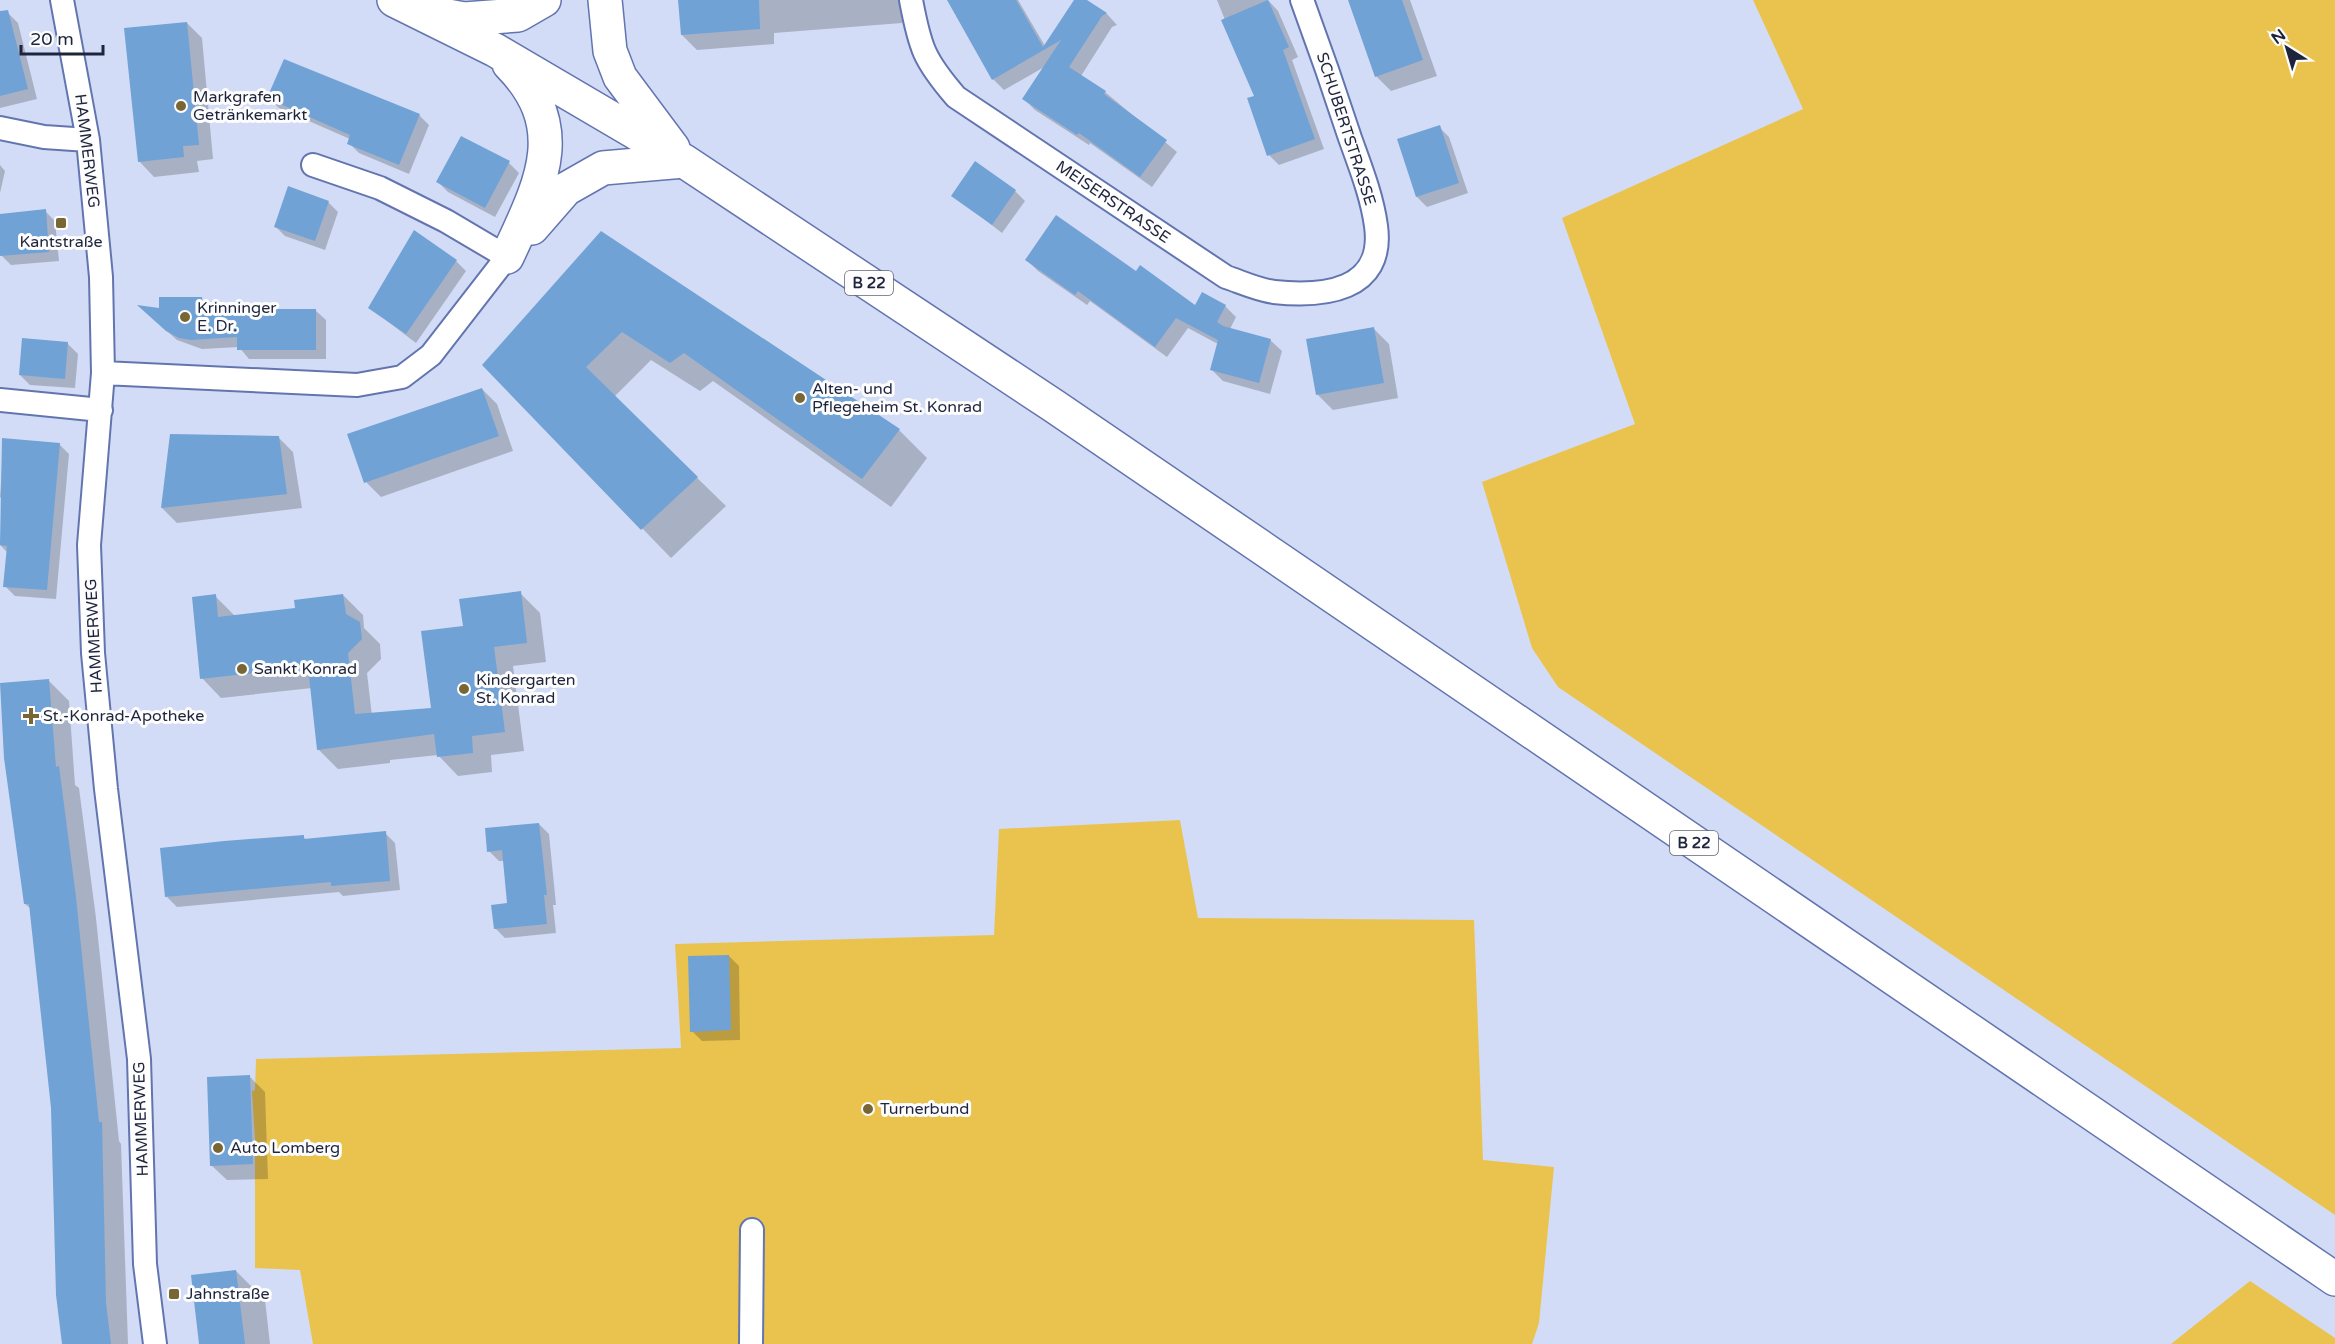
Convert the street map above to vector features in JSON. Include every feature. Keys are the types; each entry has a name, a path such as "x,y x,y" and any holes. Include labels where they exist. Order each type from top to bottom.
{"main road":[{"path":"406,5 464,19 518,15 544,0"},
{"path":"605,0 610,51 621,77 684,161"},
{"name":"B 22","path":"406,5 495,50 684,161 1054,406 2335,1279"},
{"path":"495,50 524,80 541,115 546,150 540,185 507,257"},
{"path":"507,257 566,189 603,168 684,161"}],"street":[{"name":"HAMMERWEG","path":"62,0 88,140 101,277 103,373 90,545 93,653 106,789 139,1059 145,1264 155,1344"},
{"name":"MEISERSTRASSE","path":"911,0 920,46 936,74 956,97 1226,277 1272,292 1337,291 1355,283 1373,260"},
{"name":"SCHUBERTSTRASSE","path":"1302,0 1362,173 1376,228 1373,260"},
{"path":"0,129 44,137 88,140"},
{"path":"103,373 357,385 402,377 431,355 507,257 446,220 389,193 313,165"},
{"path":"0,400 101,410"},
{"path":"751,1344 752,1230"}],"shaded area":[{"path":"1753,0 2335,0 2335,1215 1558,687 1532,648 1482,482 1635,424 1562,218 1803,109"},
{"name":"Turnerbund","path":"1180,820 1198,918 1474,920 1483,1160 1554,1167 1539,1323 1532,1344 313,1344 300,1270 255,1268 255,1139 252,1091 255,1090 256,1059 681,1048 675,944 994,935 999,829"},
{"path":"2250,1281 2335,1338 2335,1344 2171,1344"}],"building":[{"path":"678,0 759,0 760,29 681,35"},
{"path":"947,0 1016,0 1043,47 1074,0 1087,0 1107,13 1102,16 1069,67 1106,91 1104,94 1167,140 1140,177 1079,133 1077,135 1022,99 1061,40 992,80"},
{"path":"1268,0 1289,47 1283,50 1315,139 1267,156 1247,98 1254,96 1221,20"},
{"path":"1348,0 1402,0 1423,60 1375,77"},
{"path":"8,10 28,89 0,96 0,11"},
{"path":"187,22 199,145 183,146 184,157 138,162 124,28"},
{"path":"284,59 420,114 399,165 347,144 350,135 267,98"},
{"path":"1440,125 1459,183 1416,197 1397,139"},
{"path":"461,136 510,161 485,208 436,182"},
{"path":"975,161 1016,190 992,225 951,196"},
{"path":"288,186 329,201 315,241 274,227"},
{"path":"46,209 49,252 0,256 0,214"},
{"path":"1056,215 1136,271 1140,265 1195,305 1202,292 1226,305 1217,322 1223,326 1271,339 1259,383 1210,370 1218,340 1176,318 1155,347 1078,291 1075,295 1025,260"},
{"path":"414,230 457,260 406,334 368,308"},
{"name":"Alten- und Pflegeheim St. Konrad","path":"601,231 900,429 862,479 684,353 670,363 622,332 586,367 698,477 641,530 482,365"},
{"path":"159,297 202,297 203,309 316,309 316,350 237,350 237,337 191,340 179,338 166,331 137,305 159,308"},
{"path":"1374,327 1384,383 1316,395 1306,339"},
{"path":"22,338 68,342 65,379 19,375"},
{"path":"482,388 499,436 364,483 347,434"},
{"path":"170,434 279,436 287,494 161,508"},
{"path":"2,438 60,443 47,590 3,587 7,546 0,545"},
{"path":"521,591 527,643 494,647 505,732 472,736 473,753 437,757 434,734 317,750 308,667 200,679 192,597 216,594 218,617 295,608 294,600 343,594 346,614 360,622 362,639 348,653 355,714 431,708 421,631 463,626 459,599"},
{"path":"49,679 56,767 59,766 76,897 99,1122 102,1122 106,1303 111,1344 62,1344 56,1295 51,1108 29,904 24,904 4,758 0,683"},
{"path":"539,823 547,895 544,895 547,924 494,929 491,905 507,903 502,850 487,852 485,828"},
{"path":"386,831 390,881 331,886 331,882 165,897 160,848 224,841 304,835 304,839"},
{"path":"729,955 731,1030 690,1032 688,956"},
{"path":"250,1075 253,1164 210,1166 207,1077"},
{"path":"236,1270 245,1344 199,1344 191,1275"}],"place":[{"name":"Markgrafen Getränkemarkt","path":"181,106"},
{"name":"Kantstraße","path":"61,223"},
{"name":"Krinninger E. Dr.","path":"185,317"},
{"name":"Alten- und Pflegeheim St. Konrad","path":"800,398"},
{"name":"Sankt Konrad","path":"242,669"},
{"name":"Kindergarten St. Konrad","path":"464,689"},
{"name":"St.-Konrad-Apotheke","path":"31,716"},
{"name":"Turnerbund","path":"868,1109"},
{"name":"Auto Lomberg","path":"218,1148"},
{"name":"Jahnstraße","path":"174,1294"}]}
